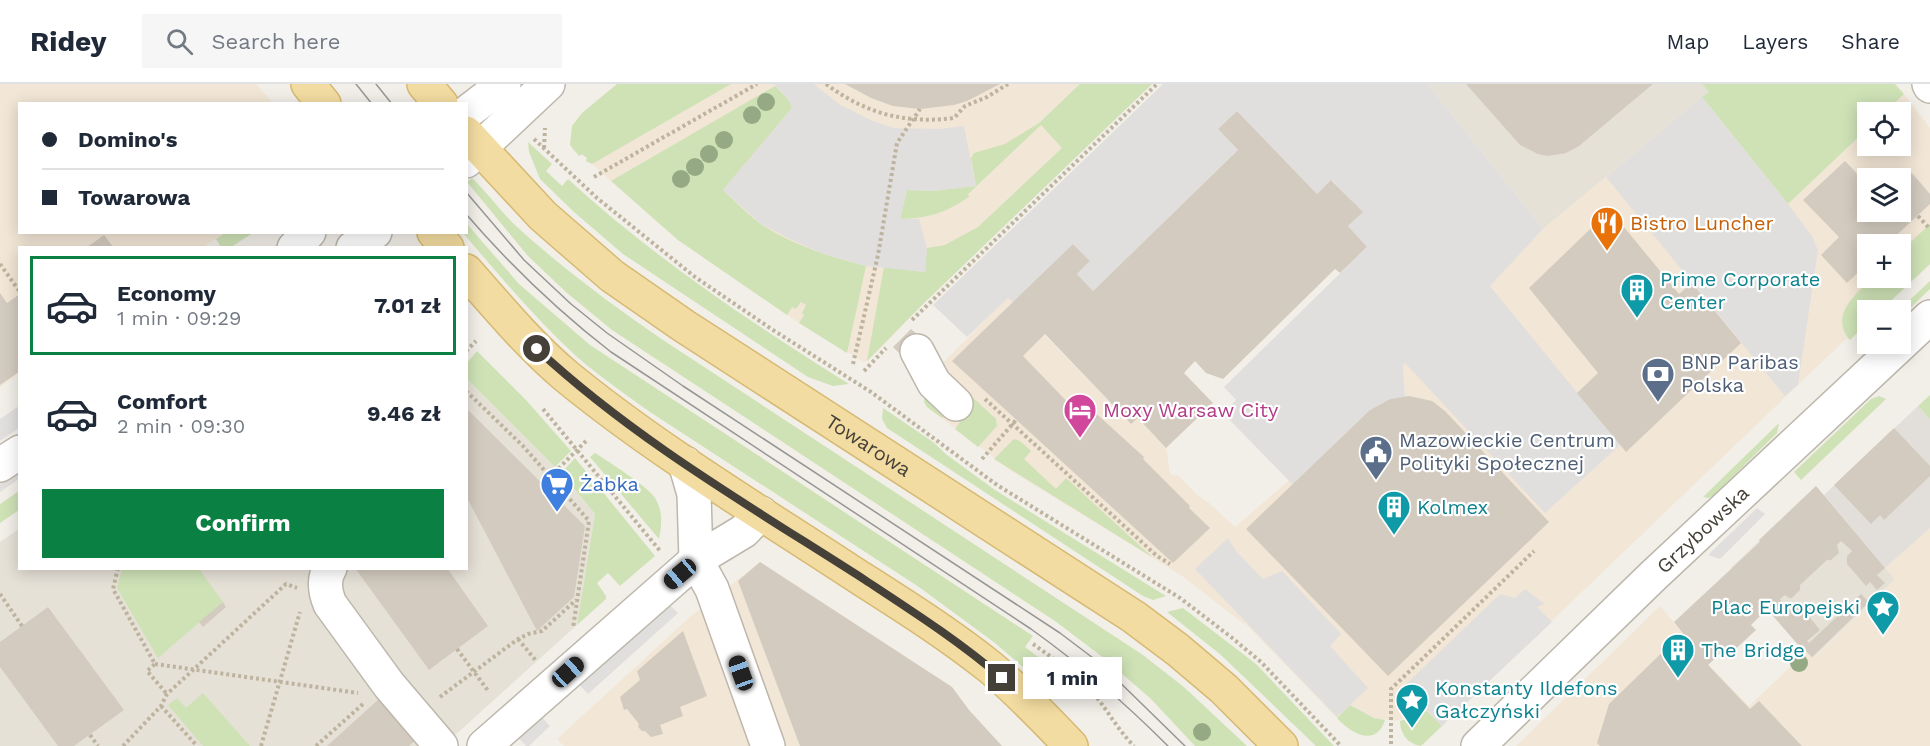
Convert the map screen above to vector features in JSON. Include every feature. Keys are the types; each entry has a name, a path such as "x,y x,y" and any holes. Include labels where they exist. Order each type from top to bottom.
{"main road":[{"path":"308,84 322,102"},
{"path":"423,84 439,102"},
{"name":"Towarowa","path":"471,147 543,216 612,276 684,326 1134,617 1224,689 1281,746"},
{"path":"436,234 445,246"},
{"path":"468,273 524,337 565,375 608,409 685,463 963,646 1015,688 1071,746"}],"street":[{"path":"468,111 504,84"},
{"path":"471,147 548,84"},
{"path":"296,246 307,234"},
{"path":"356,246 372,234"},
{"name":"Grzybowska","path":"1478,746 1661,569 1930,317"},
{"path":"906,339 934,383 966,398"},
{"path":"0,465 18,453"},
{"path":"685,463 694,494 696,561 712,589 768,746"},
{"path":"484,746 696,561 744,531 761,513"},
{"path":"323,582 330,604 381,690 415,716 441,746"}],"path":[{"path":"594,177 757,84"},
{"path":"826,84 861,105 884,114 913,120 954,118 965,106 987,97 1008,84"},
{"path":"864,371 906,339 1157,84"},
{"path":"853,363 878,255 897,143 920,109"},
{"path":"532,137 597,198 695,277 871,392 997,485 1180,598 1232,637 1261,662 1341,746"},
{"path":"1918,216 1930,228"},
{"path":"0,264 18,289"},
{"path":"468,349 476,341"},
{"path":"468,393 523,446 589,521 571,639"},
{"path":"966,398 1014,422 1157,556 1170,564"},
{"path":"543,409 663,555"},
{"path":"982,459 1014,422"},
{"path":"550,477 586,441"},
{"path":"1391,744 1392,689 1534,551"},
{"path":"118,570 113,590 155,664"},
{"path":"123,746 161,706 167,694 286,584 323,582"},
{"path":"261,746 300,611 323,582"},
{"path":"0,594 22,626"},
{"path":"415,716 518,639 542,631 577,600"},
{"path":"518,639 540,666"},
{"path":"1033,644 1061,664 1094,693 1122,734 1134,746"},
{"path":"457,649 489,692"},
{"path":"155,664 280,682 381,690"},
{"path":"155,664 147,671 167,694"},
{"path":"316,746 381,690"},
{"path":"161,706 197,746"},
{"path":"90,735 98,746"}],"shaded area":[{"path":"0,84 256,84 272,102 18,102 18,234 223,234 205,246 18,246 18,374 0,387"},
{"path":"617,84 1152,84 921,306 870,359 864,362 799,323 678,240 586,161 587,158 574,151 570,145 572,126 582,113"},
{"path":"774,84 814,84 839,104 873,121 894,128 939,129 964,126 976,186 932,191 907,190 900,219 919,219 927,248 925,272 866,266 824,254 761,224 723,190 792,108 789,100"},
{"path":"1163,84 1427,84 1543,229 1490,286 1620,445 1545,513 1405,363 1403,366 1405,397 1390,399 1370,410 1293,485 1223,413 1236,400 1224,387 1367,247 1348,226 1362,212 1332,180 1317,194 1237,111 1218,129 1238,150 1093,291 1077,274 1090,261 1073,244 1014,303 1008,298 967,337 933,305"},
{"path":"1427,84 1702,84 1709,92 1543,229"},
{"path":"1904,94 1910,102 1896,102"},
{"path":"1702,97 1788,204 1857,138 1857,156 1911,156 1911,103 1930,128 1930,264 1911,282 1911,234 1857,234 1857,288 1904,288 1892,300 1857,300 1857,333 1850,340 1847,338 1442,726 1427,711 1395,721 1374,718 1350,705 1337,718 1245,623 1182,576 1013,472 927,407 926,380 1008,297 1131,424 1138,418 1166,447 1170,474 1179,476 1197,495 1235,527 1370,410 1390,399 1405,397 1403,366 1405,362 1543,229"},
{"path":"1702,97 1788,204 1812,236 1818,250 1798,385 1785,396 1606,177"},
{"path":"468,380 555,467 595,514 577,625 443,746 0,746 0,542 18,530 18,570 468,570"},
{"path":"1918,406 1930,419 1930,528 1885,568 1824,495"},
{"path":"18,407 18,429 0,441 0,419"},
{"path":"18,467 18,480 0,492 0,479"},
{"path":"1816,486 1895,579 1812,659 1731,568"},
{"path":"1757,508 1765,514 1720,559 1708,555"},
{"name":"Plac Europejski","path":"1930,528 1930,746 1516,746 1660,606 1709,665 1749,706 1806,652 1813,659 1895,579 1885,568"},
{"path":"1228,538 1236,551 1263,579 1282,571 1341,634 1330,646 1368,688 1337,717 1195,569"},
{"path":"760,562 952,687 969,710 1002,746 564,746 557,739 690,617"},
{"path":"1525,589 1545,604 1537,607 1552,622 1442,726 1427,711 1417,696 1400,690 1500,594 1515,598"},
{"path":"663,598 678,613 588,694 574,679"},
{"path":"536,711 550,726 529,746 526,746 513,732"}],"green space":[{"path":"617,84 731,84 592,164 586,161 587,158 582,154 579,156 570,145 572,126 582,113"},
{"path":"1080,84 1152,84 921,306 867,361 884,267 925,272 927,248 945,245 978,227 1062,148 1041,125 968,194 969,197 936,214 900,219 907,190 932,191 976,186 971,158 974,153 1005,144 1039,123"},
{"path":"1702,84 1895,84 1904,94 1896,102 1857,102 1857,138 1788,204 1702,97 1709,92"},
{"path":"775,86 789,100 792,108 723,190 762,225 786,239 812,250 866,266 847,353 799,323 806,305 801,302 796,309 792,307 787,315 678,240 611,181"},
{"path":"528,142 552,164 546,171 562,186 568,179 634,236 704,288 849,384 833,386 808,377 623,254 540,179 529,152"},
{"path":"472,178 516,226 606,300 663,340 1143,655 1185,688 1247,746 1195,746 1150,698 1105,659 1055,621 612,330 567,293 528,256 468,181"},
{"path":"1930,224 1930,264 1911,282 1911,242"},
{"path":"468,225 519,284 590,345 1033,636 1025,647 1071,682 1057,696 995,643 919,587 650,412 576,356 464,234 468,234"},
{"path":"224,234 251,234 233,246 220,246 216,239"},
{"path":"1930,281 1930,289 1911,307 1910,300"},
{"path":"1862,288 1904,288 1892,300 1857,300 1857,333 1850,340 1844,331 1843,314"},
{"path":"477,351 526,400 571,451 555,467 468,380 468,362"},
{"path":"943,370 996,419 997,426 978,447 955,429 960,422 948,412 942,418 924,402 926,388"},
{"path":"1930,395 1930,419 1918,406"},
{"path":"1879,396 1886,399 1801,480 1794,472 1871,399"},
{"path":"883,408 933,442 995,490 1166,596 1153,600 1143,596 887,428 882,419"},
{"path":"1779,423 1777,433 1713,496 1703,497"},
{"path":"1014,439 1020,441 1031,451 1024,459 1056,489 1066,478 1152,557 994,459"},
{"path":"595,453 637,481 655,498 661,518 659,539 590,457"},
{"path":"575,458 655,556 620,586 608,573 597,583 606,599 577,625 595,514 561,473"},
{"path":"18,492 18,511 0,523 0,504"},
{"path":"122,570 200,570 223,602 158,658 117,588"},
{"path":"1183,608 1256,664 1334,746 1316,746 1221,655 1167,612"},
{"path":"203,693 250,746 203,746 168,705 177,698 186,708"},
{"path":"1350,705 1374,718 1385,720 1381,728 1371,736 1364,736 1350,730 1337,718"},
{"path":"1427,711 1442,726 1421,746 1416,745 1406,738 1401,730 1400,721"}],"building":[{"path":"845,84 1000,84 967,101 920,109 893,106 871,98"},
{"path":"1466,84 1653,84 1579,146 1566,153 1548,156 1520,145"},
{"path":"1237,111 1317,194 1331,180 1363,212 1348,226 1367,247 1340,273 1335,269 1223,379 1206,373 1195,361 1184,373 1213,403 1166,448 1138,418 1131,424 1045,334 1023,356 1079,414 1090,408 1144,457 1143,459 1210,528 1173,563 952,361 1073,244 1090,261 1077,274 1093,291 1238,150 1218,129"},
{"path":"1845,161 1857,174 1857,222 1911,222 1898,234 1857,234 1857,273 1847,283 1821,255 1839,237 1803,200"},
{"path":"1911,172 1930,194 1930,204 1911,222"},
{"name":"Prime Corporate Center","path":"1610,210 1679,294 1692,283 1741,343 1626,452 1577,393 1598,373 1529,288"},
{"path":"104,235 112,246 89,246"},
{"path":"0,293 7,303 18,295 18,372 0,385"},
{"path":"911,329 918,335 900,354 893,347"},
{"name":"Kolmex","path":"1409,396 1432,401 1445,411 1549,522 1388,676 1246,529 1370,410 1390,399"},
{"path":"468,410 585,526 574,597 537,631 468,500"},
{"path":"1894,428 1930,466 1930,476 1884,520 1880,515 1871,524 1834,485"},
{"path":"1816,486 1885,568 1877,575 1885,583 1877,590 1870,582 1866,586 1847,564 1847,556 1852,551 1841,541 1837,545 1839,553 1831,560 1827,560 1800,585 1800,590 1792,598 1785,595 1780,599 1788,611 1795,607 1802,608 1820,630 1807,641 1809,643 1861,594 1869,602 1812,657 1800,647 1767,609 1751,625 1756,630 1727,657 1722,652 1708,665 1750,709 1759,701 1802,746 1600,746 1597,743 1609,704 1679,636 1685,644 1689,641 1674,622"},
{"path":"760,562 952,687 969,710 1002,746 800,746 738,581"},
{"path":"356,570 448,570 488,626 429,670"},
{"path":"223,602 226,607 203,627 199,622"},
{"path":"48,607 124,710 74,746 58,746 0,667 0,642"},
{"path":"683,631 707,696 680,707 683,716 660,725 663,734 651,737 638,727 639,724 627,709 624,710 620,697 640,680 637,671"},
{"path":"380,698 417,739 409,746 327,746"}],"tram line":[{"path":"356,84 370,102"},
{"path":"376,84 390,102"},
{"path":"468,194 524,260 571,304 607,333 683,386 1060,633 1101,664 1185,746"},
{"path":"468,216 535,287 611,352 1031,629 1102,684 1168,746"}],"place":[{"name":"Bistro Luncher","path":"1607,252"},
{"name":"Prime Corporate Center","path":"1637,319"},
{"name":"BNP Paribas Polska","path":"1658,403"},
{"name":"Moxy Warsaw City","path":"1080,439"},
{"name":"Mazowieckie Centrum Polityki Społecznej","path":"1376,481"},
{"name":"Żabka","path":"557,513"},
{"name":"Kolmex","path":"1394,536"},
{"name":"Plac Europejski","path":"1883,636"},
{"name":"The Bridge","path":"1678,679"},
{"name":"Konstanty Ildefons Gałczyński","path":"1412,729"}],"route":[{"path":"537,349 608,409 685,463 923,618 963,646 1002,678"}]}
